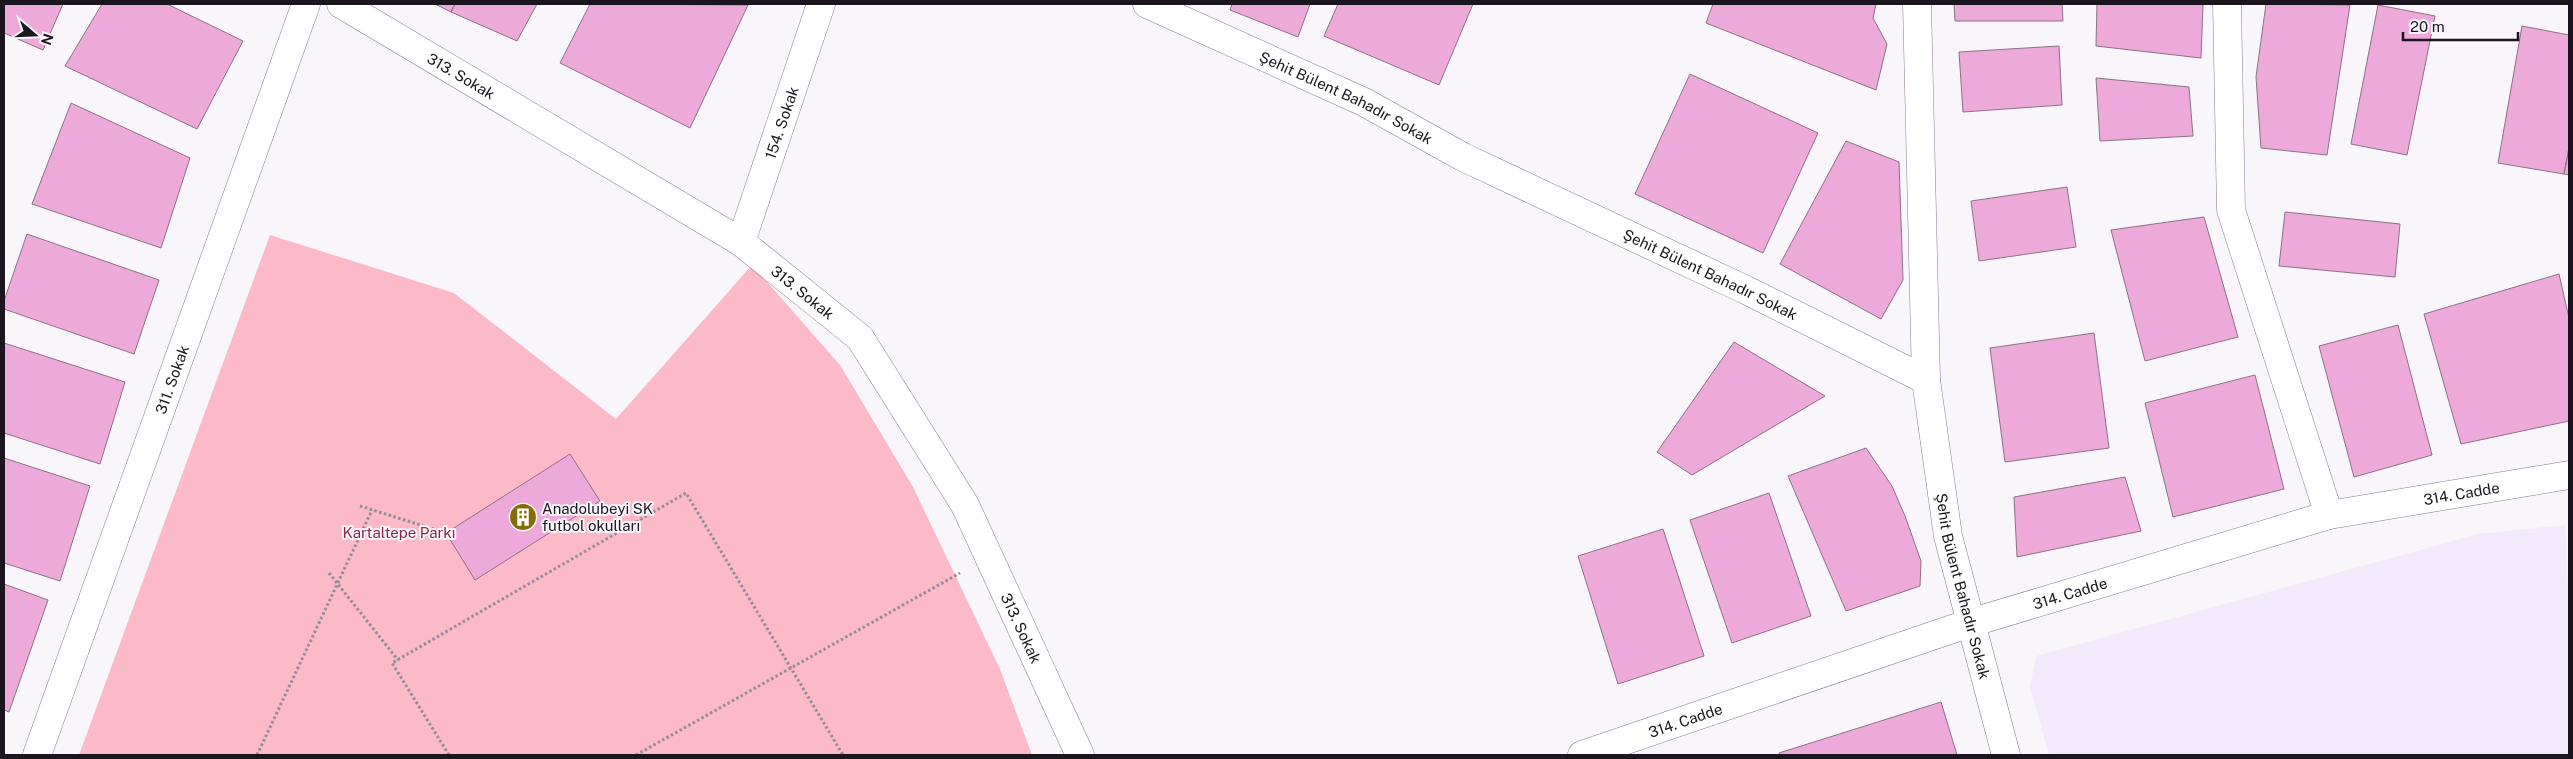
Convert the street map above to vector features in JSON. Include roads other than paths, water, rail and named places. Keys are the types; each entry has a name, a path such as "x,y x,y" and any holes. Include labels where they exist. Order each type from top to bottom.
{"street":[{"name":"311. Sokak","path":"37,755 306,4"},
{"name":"313. Sokak","path":"341,4 741,242 860,338 966,505 1080,755"},
{"name":"154. Sokak","path":"741,242 821,4"},
{"name":"Şehit Bülent Bahadır Sokak","path":"1147,4 1364,102 1462,157 1746,290 1926,380 1948,536 2006,755"},
{"path":"1917,4 1926,380"},
{"path":"2227,4 2231,210 2329,515"},
{"name":"314. Cadde","path":"1582,755 1970,623 2329,515 2569,475"}],"place":[{"name":"Anadolubeyi SK futbol okulları","path":"523,517"}],"park label":[{"name":"Kartaltepe Parkı","path":"399,532"}]}
